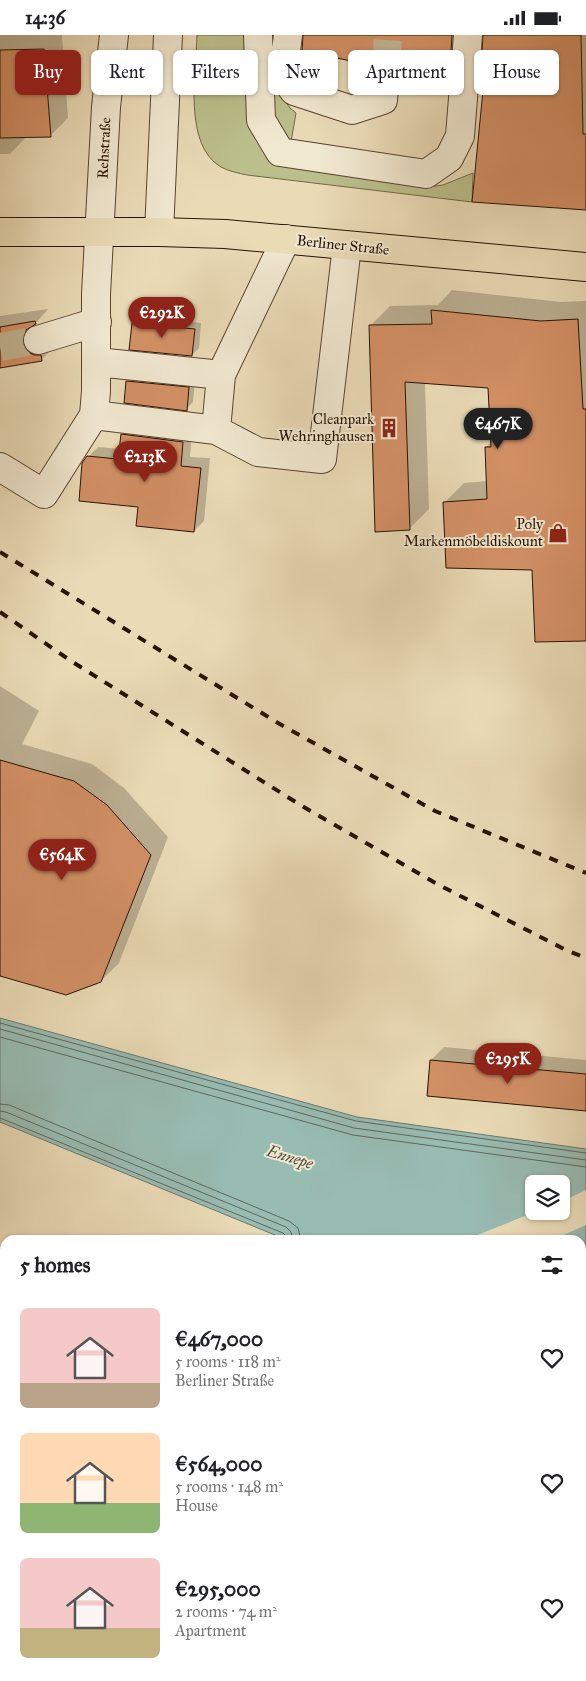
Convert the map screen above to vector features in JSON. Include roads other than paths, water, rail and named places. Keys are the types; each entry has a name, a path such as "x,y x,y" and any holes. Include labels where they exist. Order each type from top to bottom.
{"main road":[{"name":"Berliner Straße","path":"0,232 159,231 225,234 586,267"}],"street":[{"name":"Rehstraße","path":"94,415 96,294 106,107 114,35"},
{"path":"159,231 168,35"},
{"path":"258,35 261,120 280,152 426,174 449,158 460,136 468,35"},
{"path":"288,35 283,76 294,91 352,110 384,100 384,95"},
{"path":"216,429 221,375 286,239"},
{"path":"0,467 44,494 94,415 216,429 258,452 322,459 347,246"},
{"path":"38,340 97,322"},
{"path":"96,362 221,375"}],"water":[{"name":"Ennepe","path":"0,1018 357,1117 586,1149 586,1235 275,1235 0,1122"}],"tunnel":[{"path":"387,50 388,35"},
{"path":"0,347 38,340"}],"railway":[{"path":"0,552 278,723 435,811 586,873"},
{"path":"0,612 71,661 302,806 439,885 566,950 586,958"}],"place":[{"name":"Cleanpark Wehringhausen","path":"389,428"},
{"name":"Poly Markenmöbeldiskount","path":"558,533"}]}
